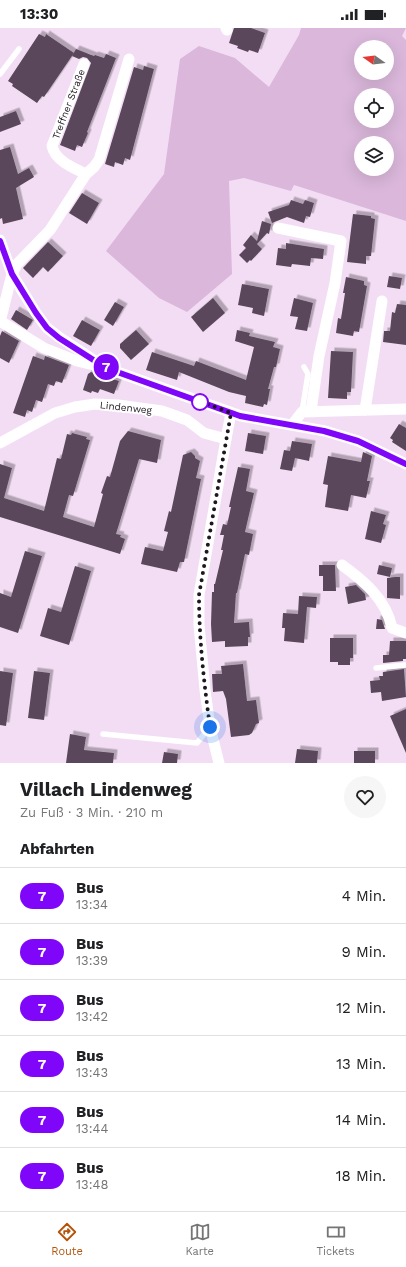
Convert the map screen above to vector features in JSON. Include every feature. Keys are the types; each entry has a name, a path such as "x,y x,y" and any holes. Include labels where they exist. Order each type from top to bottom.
{"street":[{"path":"129,59 99,160 86,174 60,216 18,264 12,274 0,321 44,348 77,361 106,368 231,413 324,431 358,441 406,464"},
{"name":"Treffner Straße","path":"84,64 52,146 53,152 57,156 69,165 86,174"},
{"path":"278,228 341,241 335,283 306,411 292,425"},
{"path":"0,240 12,274 47,328 59,338 106,368"},
{"path":"365,410 382,301"},
{"name":"Lindenweg","path":"0,443 55,413 75,407 96,404 118,405 162,411 187,420 204,433 226,439"},
{"path":"306,411 406,409"},
{"path":"219,763 210,727 205,690 199,625 199,595 231,413"},
{"path":"342,565 360,578 378,597 390,618 392,628 406,633"}],"lane":[{"path":"0,74 19,49"},
{"path":"304,367 308,374 306,411"},
{"path":"376,668 406,665"},
{"path":"103,734 197,743 210,727"}],"shaded area":[{"path":"301,28 406,28 402,36 406,40 406,221 294,185 291,191 244,178 229,181 232,274 187,312 159,298 106,251 164,174 180,59 199,46 235,58 269,87 299,35"}],"building":[{"path":"234,28 251,28 265,33 258,53 249,50 248,52 229,43"},
{"path":"39,34 45,37 46,34 74,53 44,97 42,96 37,103 12,86 13,84 8,81"},
{"path":"76,49 94,56 104,58 106,54 116,58 82,147 77,145 75,151 60,145 91,63 87,58 83,57 79,59 72,56"},
{"path":"144,66 154,69 130,160 125,158 123,165 115,162 114,167 105,164 134,67 143,70"},
{"path":"16,111 21,124 0,132 0,117"},
{"path":"10,147 18,174 29,168 34,177 16,188 23,219 3,224 2,218 0,219 0,150"},
{"path":"82,193 99,203 87,224 69,213"},
{"path":"291,200 303,204 305,200 314,203 310,217 306,216 304,223 287,217 272,223 268,212 289,205"},
{"path":"353,214 371,216 371,218 375,219 371,256 366,256 366,264 347,262"},
{"path":"262,221 271,224 269,234 267,233 257,244 262,249 251,261 250,260 247,263 239,255 246,248 243,245 251,235 257,241"},
{"path":"48,242 63,256 48,272 43,267 33,278 23,268"},
{"path":"286,243 324,249 323,259 311,258 310,266 292,264 291,267 276,265 278,248 286,249"},
{"path":"389,276 402,278 400,289 387,287"},
{"path":"346,277 364,281 364,285 367,286 359,332 354,331 353,336 336,333 338,318 341,319"},
{"path":"242,284 269,289 264,316 252,313 253,308 238,305"},
{"path":"213,298 225,313 203,332 191,317"},
{"path":"294,298 313,303 307,331 295,329 298,317 290,316"},
{"path":"115,302 124,307 113,326 104,320"},
{"path":"397,304 406,305 406,345 383,342 384,331 390,331 392,312 395,313"},
{"path":"16,310 33,320 27,330 11,319"},
{"path":"82,320 100,330 91,346 73,336"},
{"path":"136,330 149,344 131,360 120,348 120,344"},
{"path":"237,330 250,333 249,336 275,342 273,347 280,349 276,367 274,367 268,389 270,389 267,405 264,404 263,407 245,403 246,396 229,392 179,372 177,380 146,370 152,352 194,366 196,361 246,380 254,347 235,341"},
{"path":"2,331 19,341 9,363 0,358 0,336"},
{"path":"331,351 353,352 351,392 347,392 347,399 328,398"},
{"path":"33,356 44,360 45,356 69,365 62,383 56,381 54,386 48,384 42,402 36,400 32,412 27,410 25,417 13,413"},
{"path":"91,372 119,381 114,394 100,389 98,393 92,391 91,393 83,390 88,374"},
{"path":"399,424 406,428 406,451 392,442 393,440 390,438"},
{"path":"128,431 161,440 157,463 139,459 116,534 121,535 120,537 125,539 120,554 0,517 0,464 12,468 4,498 44,511 57,458 61,459 67,434 71,435 72,433 87,437 86,439 90,440 73,496 69,495 63,517 94,527 103,494 101,493 107,476 110,477 120,441"},
{"path":"248,433 266,436 263,454 245,451"},
{"path":"292,441 312,444 309,461 295,458 292,471 280,469 284,450 290,451"},
{"path":"191,452 195,458 200,461 196,478 201,479 184,562 180,562 177,572 141,564 145,547 163,551 168,532 164,531 169,511 171,512 183,455"},
{"path":"363,452 372,456 367,481 370,481 366,498 351,495 348,511 325,507 328,485 323,484 328,456 361,462"},
{"path":"238,467 250,469 246,491 254,493 245,532 253,534 249,555 245,554 236,593 234,623 249,622 250,637 248,637 248,646 225,647 225,641 212,642 212,592 214,592 214,584 223,550 221,550 224,535 220,535 223,524 227,525 231,507 229,507"},
{"path":"371,511 386,515 383,524 386,525 381,543 365,539"},
{"path":"25,551 42,556 18,633 0,627 0,593 11,597"},
{"path":"319,565 335,565 336,591 323,591 323,576 319,576"},
{"path":"379,565 392,568 390,577 377,574"},
{"path":"75,566 91,571 69,645 40,636 48,608 61,612"},
{"path":"400,577 400,599 387,598 387,578"},
{"path":"356,585 365,594 366,600 348,604 345,587"},
{"path":"299,596 317,597 316,608 307,607 304,643 284,641 285,628 282,628 283,613 298,614"},
{"path":"377,619 382,620 385,629 376,629"},
{"path":"330,638 353,638 353,658 350,658 350,665 338,665 338,662 330,662"},
{"path":"390,641 406,641 406,659 403,659 403,661 383,663 383,655 389,655"},
{"path":"243,664 247,701 256,700 259,723 256,724 252,733 249,735 231,737 226,699 223,691 213,692 212,674 222,674 221,666"},
{"path":"404,669 406,697 382,701 381,692 371,693 370,681 380,680 379,676 383,676 383,672"},
{"path":"0,671 13,673 6,726 0,725"},
{"path":"34,671 50,673 44,720 28,718"},
{"path":"406,709 406,753 390,716"},
{"path":"70,734 86,737 84,750 114,753 113,763 66,763"},
{"path":"297,749 318,751 317,763 295,763"},
{"path":"354,751 375,751 375,763 354,763"},
{"path":"164,752 178,754 177,763 162,763"}],"bus line":[{"name":"7","path":"0,241 12,274 47,328 59,338 106,368 240,416 324,431 358,441 406,464"}],"route":[{"path":"200,402 194,399 231,413 199,595 199,625 210,727"}]}
